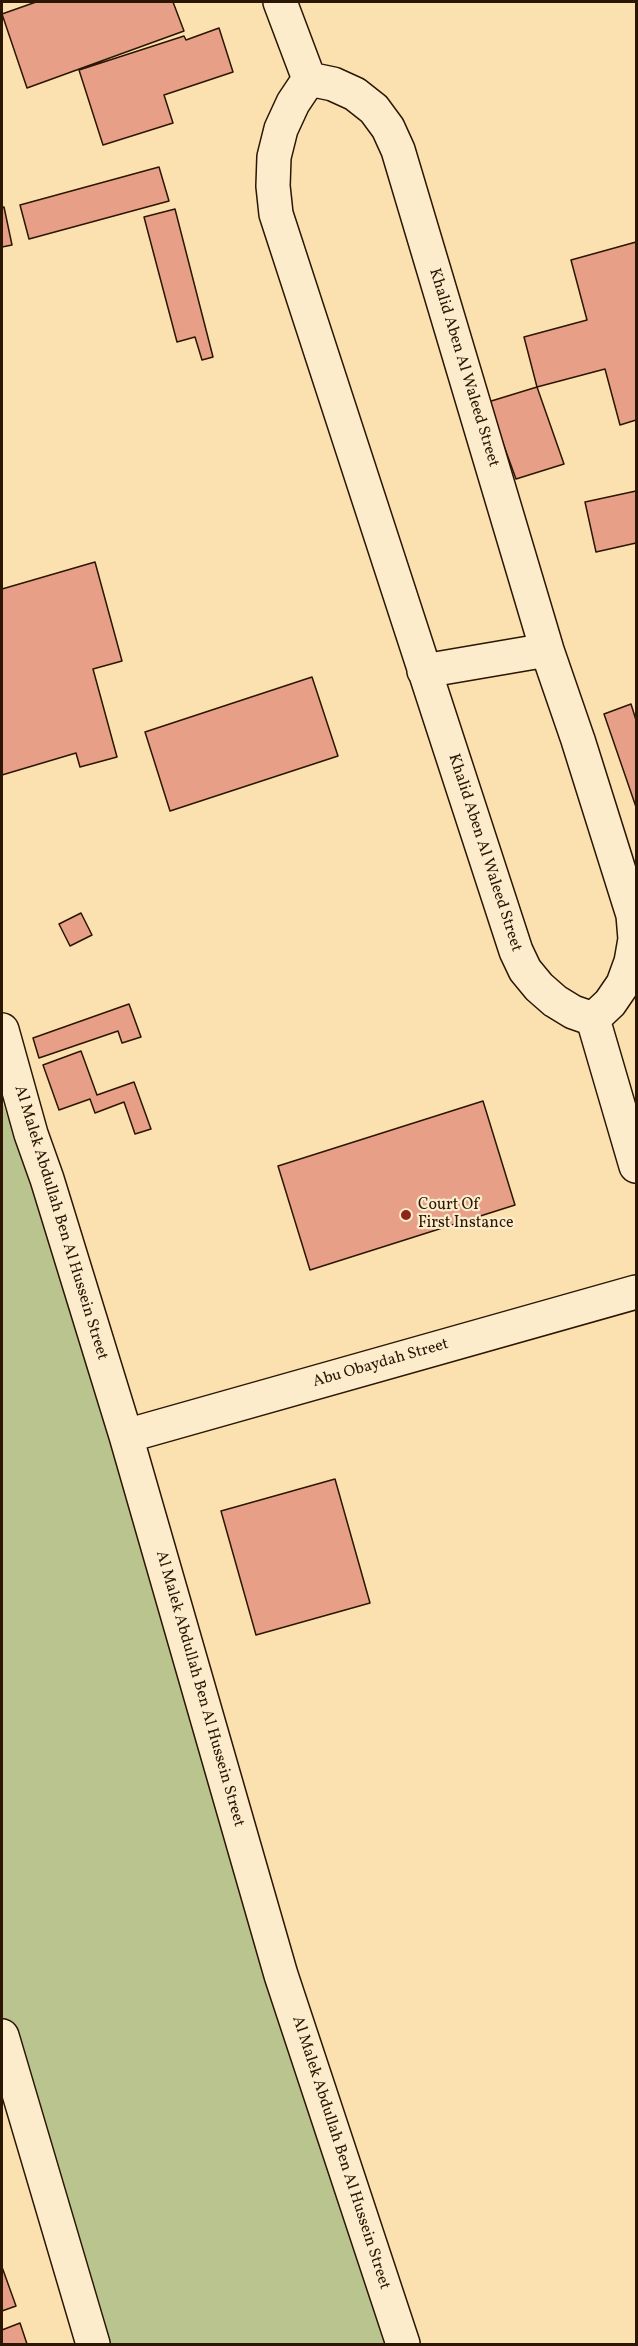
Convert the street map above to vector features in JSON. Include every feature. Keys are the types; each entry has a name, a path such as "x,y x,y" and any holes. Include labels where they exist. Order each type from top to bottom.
{"street":[{"path":"280,2 309,79"},
{"name":"Khalid Aben Al Waleed Street","path":"309,79 333,84 374,109 388,128 398,150 547,650 633,915 635,939 627,973 610,1003 593,1019 573,1012 547,994 525,970 516,951 276,214 273,186 274,157 281,129 293,103 309,79"},
{"path":"424,671 547,650"},
{"path":"593,1019 636,1166"},
{"name":"Al Malek Abdullah Ben Al Hussein Street","path":"2,1030 11,1101 31,1134 47,1179 126,1436 281,1974 403,2344"},
{"name":"Abu Obaydah Street","path":"126,1436 636,1292"},
{"path":"2,2036 93,2344"}],"green space":[{"path":"2,1101 124,1449 402,2344 93,2344 2,2030"}],"building":[{"path":"36,2 173,2 184,31 27,88 2,14"},
{"path":"219,28 233,72 164,95 173,123 103,145 79,70 184,36 186,40"},
{"path":"159,167 169,201 29,239 20,205"},
{"path":"4,207 12,245 2,247 2,208"},
{"path":"175,209 213,357 202,360 195,337 177,342 144,217"},
{"path":"636,242 636,420 620,425 605,369 537,387 524,337 587,320 571,260"},
{"path":"537,387 564,464 516,479 488,402"},
{"path":"636,491 636,543 596,552 585,502"},
{"path":"95,562 122,661 93,669 117,757 80,767 76,753 2,775 2,589"},
{"path":"312,677 338,756 170,811 145,732"},
{"path":"631,704 636,720 636,807 604,714"},
{"path":"81,913 92,935 70,946 59,924"},
{"path":"129,1004 141,1037 122,1043 118,1031 39,1058 33,1038"},
{"path":"81,1051 97,1095 134,1082 151,1129 135,1134 124,1102 95,1113 90,1099 59,1110 43,1065"},
{"path":"483,1101 515,1205 310,1270 278,1166"},
{"path":"335,1479 370,1603 256,1635 221,1511"},
{"path":"2,2267 16,2306 2,2311"},
{"path":"20,2323 27,2344 2,2344 2,2330"}],"place":[{"name":"Court Of First Instance","path":"406,1215"}]}
